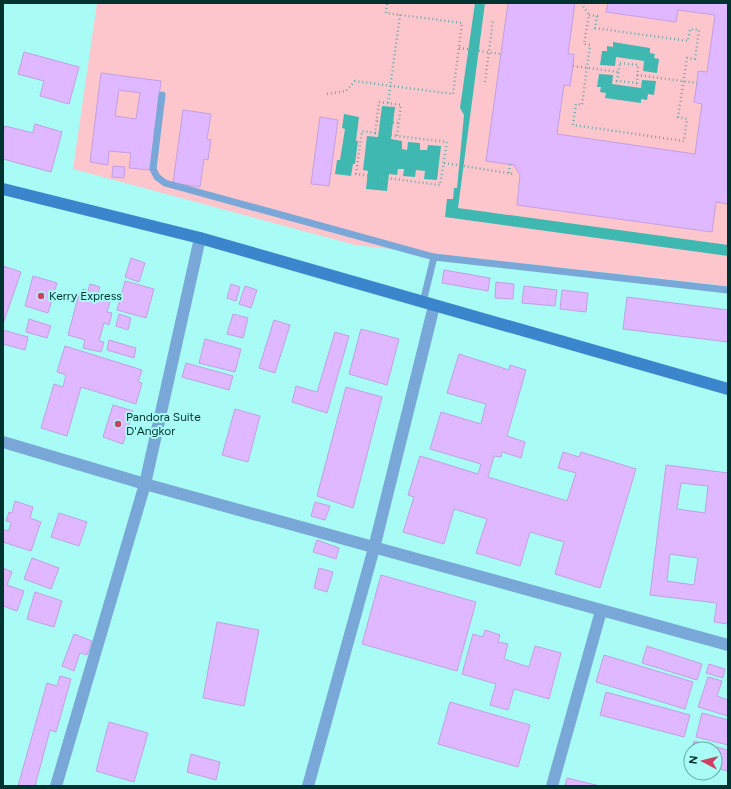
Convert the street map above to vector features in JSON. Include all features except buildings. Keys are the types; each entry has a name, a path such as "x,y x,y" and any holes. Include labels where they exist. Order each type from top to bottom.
{"main road":[{"path":"3,189 200,238 728,389"}],"street":[{"path":"56,786 145,484 200,238"},
{"path":"308,786 374,548 434,306"},
{"path":"3,442 145,484 728,645"},
{"path":"552,786 601,611"}],"lane":[{"path":"162,95 153,169 165,184 434,257 728,290"},
{"path":"423,302 434,257"}],"path":[{"path":"328,94 346,91 355,81 454,94 462,23 386,13 388,3"},
{"path":"581,3 589,15 584,44 590,45 582,105 576,104 573,125 684,141 687,119 678,117 687,58 695,59 699,30 690,29 688,41 596,28 597,16 589,15"},
{"path":"388,103 400,15"},
{"path":"485,82 494,20"},
{"path":"459,48 501,54"},
{"path":"620,63 638,65 637,75 637,83 617,81 620,63"},
{"path":"573,66 619,72"},
{"path":"637,75 696,83"},
{"path":"375,133 379,102 388,103 401,105 397,136"},
{"path":"377,121 399,123"},
{"path":"362,131 397,136 447,142 440,185 356,174 362,131"},
{"path":"444,163 514,174"},
{"path":"509,173 510,164"}],"shaded area":[{"path":"97,3 728,3 728,286 355,245 73,169"}],"water":[{"path":"475,3 485,3 458,208 728,245 728,256 445,217 447,199 453,199 454,188 457,188 464,115 460,108"},
{"path":"613,42 650,48 650,53 655,54 654,58 659,59 657,73 643,71 644,61 616,57 615,66 600,65 602,51 607,51 607,46 613,47"},
{"path":"599,74 613,75 612,84 641,88 642,80 656,81 654,95 648,94 647,100 641,99 641,103 605,98 606,93 600,92 601,87 597,87"},
{"path":"382,106 395,107 391,139 402,141 402,149 407,150 408,142 420,143 420,150 427,150 428,145 441,146 437,180 424,179 425,171 416,170 415,177 403,176 404,169 398,169 397,175 389,174 387,191 366,189 368,171 363,170 367,136 378,137"},
{"path":"344,114 359,117 355,164 353,164 351,176 335,174 337,160 340,160 345,129 342,128"}],"place":[{"name":"Kerry Express","path":"41,296"},
{"name":"Pandora Suite D'Angkor","path":"118,424"}]}
